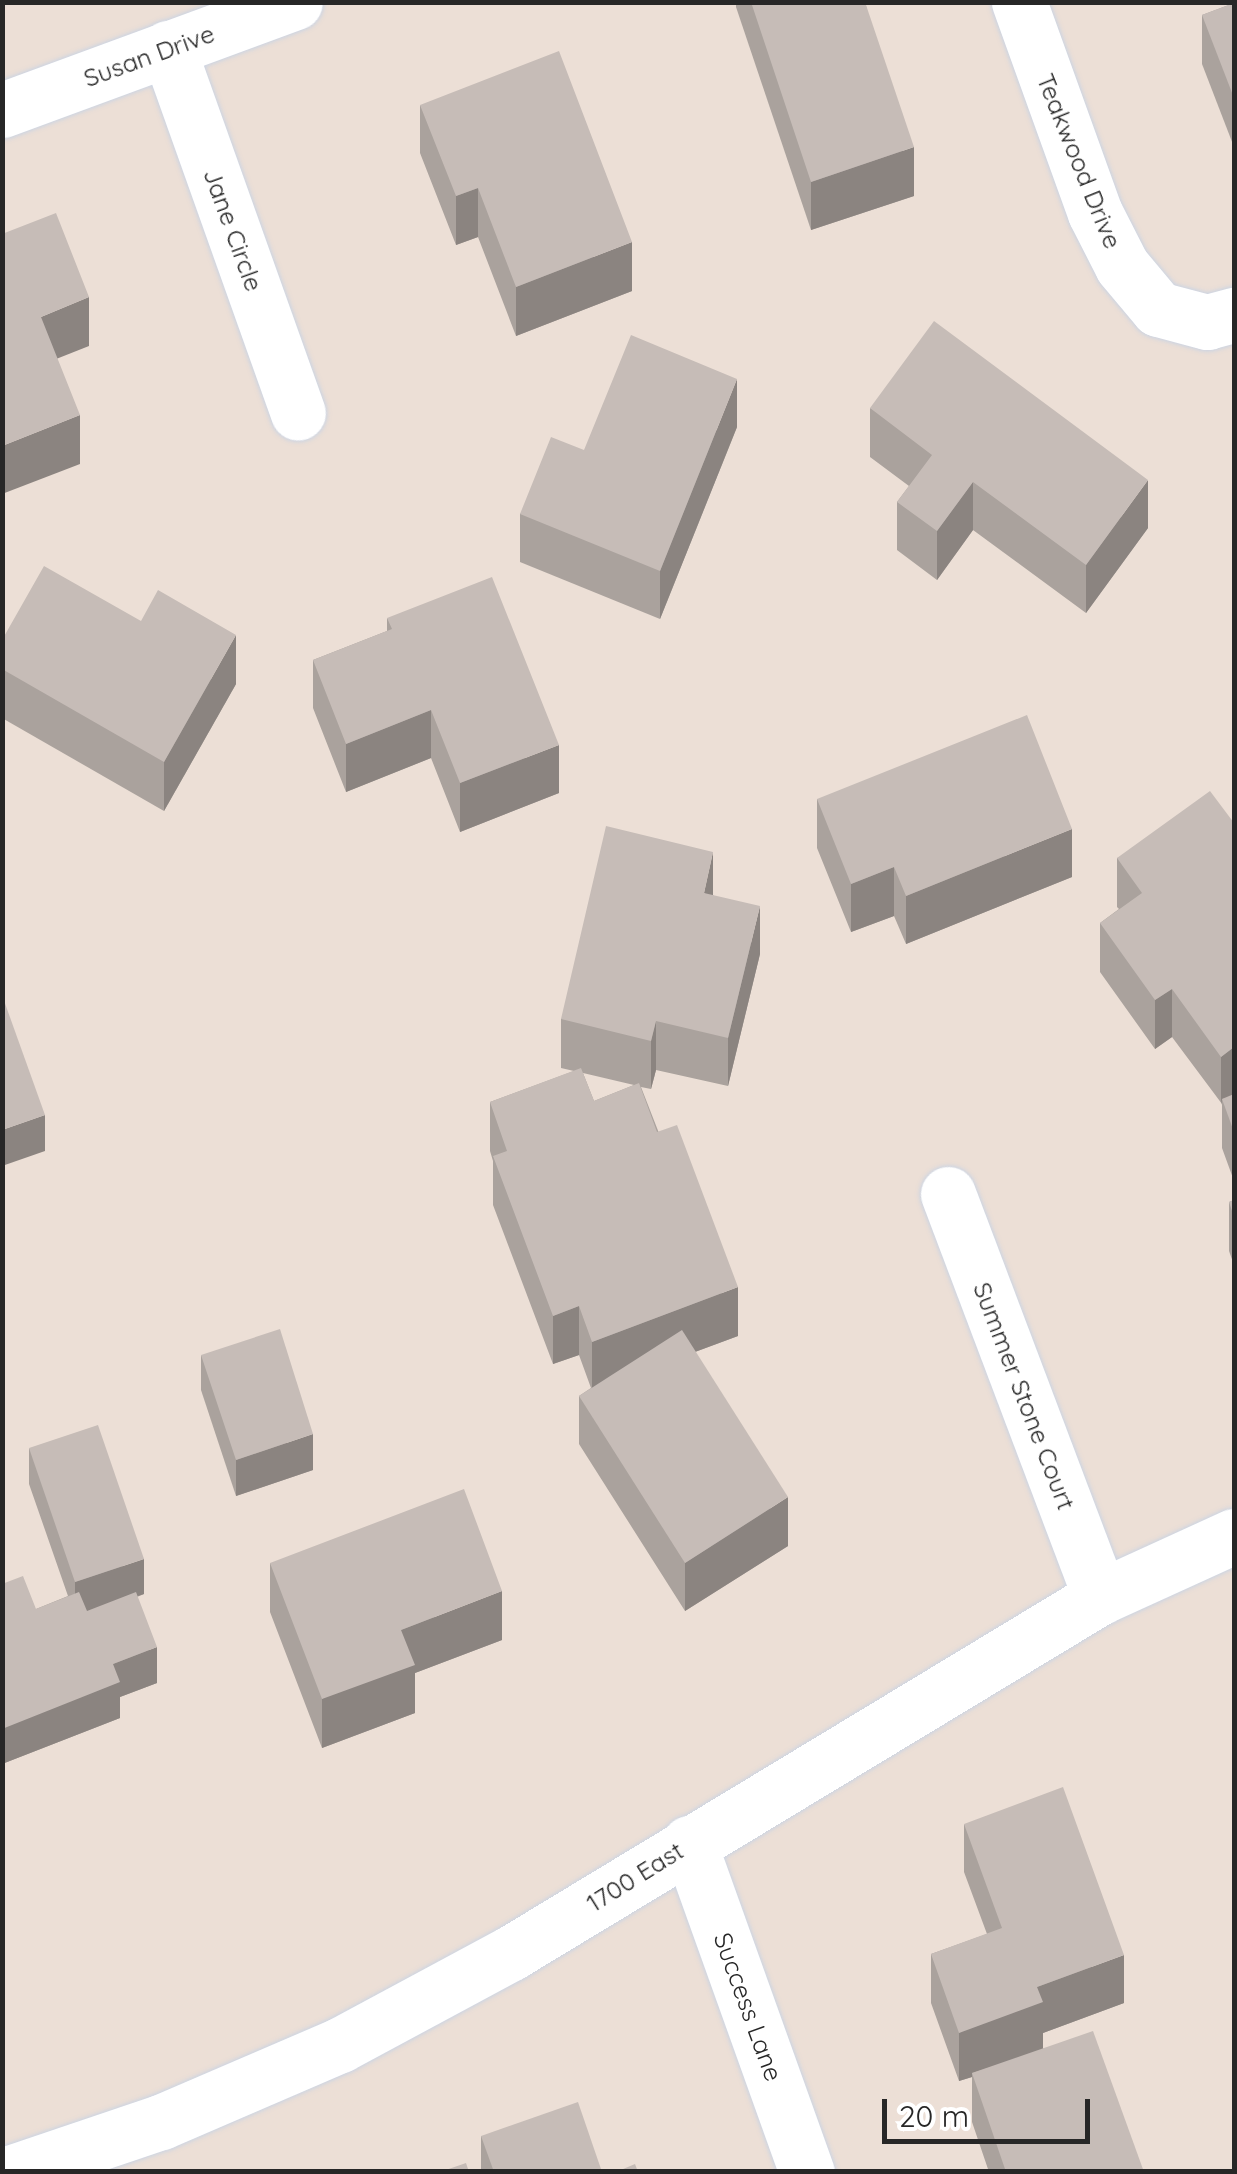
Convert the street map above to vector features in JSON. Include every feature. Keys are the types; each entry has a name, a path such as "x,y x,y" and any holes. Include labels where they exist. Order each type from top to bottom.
{"street":[{"name":"Susan Drive","path":"2,110 295,2"},
{"name":"Teakwood Drive","path":"1019,2 1095,213 1122,266 1158,309 1207,322 1234,315"},
{"name":"Jane Circle","path":"168,48 298,412"},
{"name":"Summer Stone Court","path":"948,1194 1100,1598"},
{"name":"1700 East","path":"13,2172 161,2122 340,2045 511,1953 1100,1598 1234,1536"},
{"name":"Success Lane","path":"689,1844 808,2172"}],"building":[{"path":"751,2 865,2 914,147 811,182"},
{"path":"1234,3 1234,98 1202,15"},
{"path":"559,51 632,242 516,287 478,188 456,196 420,105"},
{"path":"56,213 89,297 41,317 80,415 2,446 2,234"},
{"path":"934,321 1148,480 1086,565 973,482 937,531 897,502 932,455 870,408"},
{"path":"631,335 737,379 660,571 520,514 551,437 584,450"},
{"path":"44,566 141,621 158,590 236,635 164,762 2,669 2,640"},
{"path":"492,577 559,745 460,783 431,710 346,744 313,660 392,629 387,618"},
{"path":"1027,715 1072,829 906,896 894,867 851,884 817,799"},
{"path":"1210,791 1234,823 1234,1047 1221,1057 1172,989 1155,1000 1100,923 1142,893 1117,858"},
{"path":"606,826 713,852 704,893 760,906 728,1038 656,1021 651,1041 561,1019"},
{"path":"2,995 45,1115 2,1130"},
{"path":"581,1068 594,1101 639,1083 657,1132 677,1125 738,1287 592,1342 579,1306 553,1316 493,1156 507,1151 490,1102"},
{"path":"1234,1094 1234,1132 1222,1099"},
{"path":"280,1329 313,1434 236,1460 201,1355"},
{"path":"682,1330 788,1497 685,1563 579,1396"},
{"path":"98,1425 144,1559 75,1582 29,1448"},
{"path":"464,1489 502,1591 401,1630 415,1665 322,1699 270,1563"},
{"path":"23,1576 36,1609 79,1592 87,1611 136,1592 157,1647 113,1664 120,1682 2,1729 2,1584"},
{"path":"1063,1787 1124,1955 1037,1987 1043,2002 959,2033 931,1954 1002,1928 964,1824"},
{"path":"1093,2031 1144,2172 1006,2172 972,2073"},
{"path":"578,2102 602,2172 494,2172 481,2136"},
{"path":"466,2163 469,2172 440,2172"},
{"path":"635,2164 638,2172 616,2172"}]}
